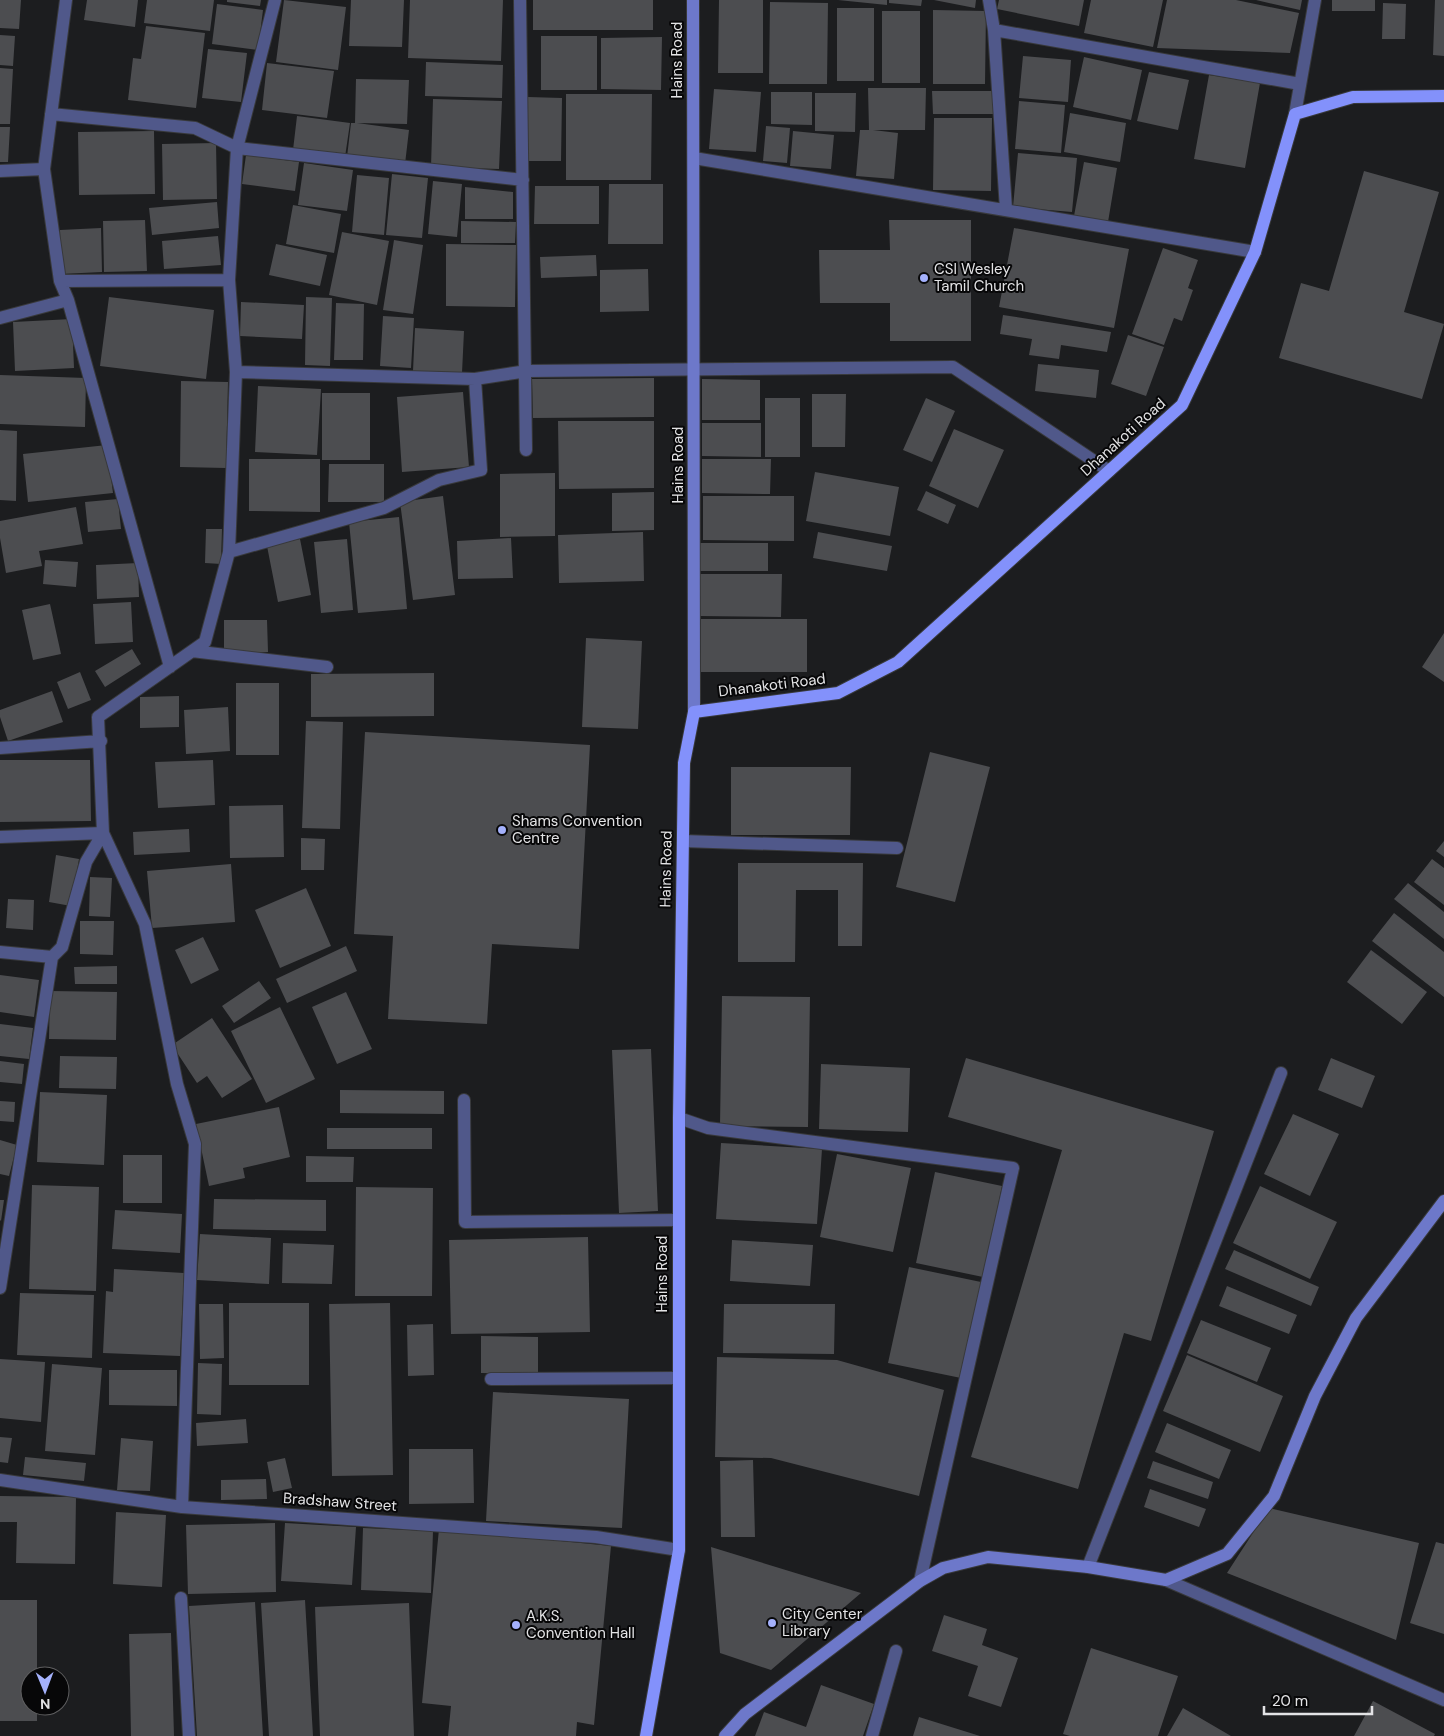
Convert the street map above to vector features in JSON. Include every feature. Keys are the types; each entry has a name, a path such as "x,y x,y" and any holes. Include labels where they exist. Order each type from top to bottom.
{"main road":[{"path":"1295,114 1353,97 1444,96"},
{"name":"Dhanakoti Road","path":"694,712 838,693 898,662 1182,405 1255,252 1295,114"},
{"name":"Hains Road","path":"646,1736 679,1550 679,1118 684,763 694,712"}],"street":[{"path":"66,0 44,169 60,282 68,300 170,667"},
{"path":"182,1508 195,1144 177,1084 145,924 104,833 101,741 98,717 205,642 229,552 236,372 229,280 237,148 275,0"},
{"path":"520,0 526,450"},
{"name":"Hains Road","path":"693,0 694,712"},
{"path":"989,0 994,30 1006,210"},
{"path":"1295,114 1315,0"},
{"path":"994,30 1300,84"},
{"path":"51,114 195,128 237,148 523,180"},
{"path":"694,158 1255,252"},
{"path":"0,171 44,169"},
{"path":"60,282 229,280"},
{"path":"0,318 68,300"},
{"path":"236,372 475,379 526,371 954,367 1109,471"},
{"path":"229,552 384,508 439,480 481,470 475,379"},
{"path":"192,651 327,668"},
{"path":"0,748 101,741"},
{"path":"0,837 104,833"},
{"path":"0,1288 52,957 62,946 86,862 104,833"},
{"path":"683,841 897,848"},
{"path":"0,952 52,957"},
{"path":"1088,1567 1281,1073"},
{"path":"464,1100 465,1222 679,1220"},
{"path":"679,1118 708,1128 1013,1168 920,1581"},
{"path":"1166,1580 1227,1554 1274,1496 1315,1396 1356,1318 1444,1201"},
{"path":"491,1379 679,1378"},
{"name":"Bradshaw Street","path":"0,1480 182,1508 596,1537 679,1550"},
{"path":"725,1736 745,1714 920,1581 943,1568 988,1557 1088,1567 1166,1580 1444,1700"},
{"path":"181,1598 189,1736"},
{"path":"872,1736 896,1651"}],"building":[{"path":"0,0 21,0 19,29 0,28"},
{"path":"87,0 138,0 135,27 84,20"},
{"path":"147,0 214,0 210,31 144,23"},
{"path":"227,0 261,0 260,6 227,2"},
{"path":"284,0 346,7 338,70 276,62"},
{"path":"351,0 404,0 402,47 349,46"},
{"path":"410,0 503,0 501,61 408,58"},
{"path":"533,0 653,0 653,30 533,30"},
{"path":"719,0 763,0 763,73 718,73"},
{"path":"838,0 887,0 887,5"},
{"path":"889,0 922,0 921,6 889,3"},
{"path":"934,0 976,0 975,8"},
{"path":"999,0 1084,0 1079,26 997,9"},
{"path":"1091,0 1163,0 1153,47 1084,33"},
{"path":"1167,0 1236,0 1299,13 1290,53 1157,48"},
{"path":"1256,0 1302,0 1300,10"},
{"path":"1332,0 1375,0 1375,11 1332,11"},
{"path":"1435,0 1444,0 1444,56 1433,55"},
{"path":"770,2 828,3 827,84 769,84"},
{"path":"1383,3 1406,4 1405,39 1382,39"},
{"path":"217,4 263,10 258,50 212,44"},
{"path":"837,8 874,8 874,81 837,81"},
{"path":"933,10 986,11 985,84 933,84"},
{"path":"882,11 920,11 920,83 882,83"},
{"path":"146,26 205,33 196,108 128,100 133,58 141,59"},
{"path":"0,35 15,36 13,66 0,65"},
{"path":"541,36 597,36 597,90 541,90"},
{"path":"662,37 661,90 601,89 601,38"},
{"path":"208,49 247,53 241,102 202,98"},
{"path":"1023,56 1071,60 1068,102 1019,98"},
{"path":"1084,57 1142,70 1131,120 1073,107"},
{"path":"426,62 503,65 502,98 425,96"},
{"path":"267,63 334,71 327,118 262,110"},
{"path":"0,68 13,69 10,124 0,124"},
{"path":"1149,72 1189,80 1178,130 1137,121"},
{"path":"1209,75 1260,83 1245,168 1194,159"},
{"path":"356,79 409,80 407,124 357,123 409,130 405,164 347,157 351,123 355,123"},
{"path":"868,88 926,88 925,130 873,130 898,133 894,179 856,176 860,130 869,130"},
{"path":"714,89 761,92 756,152 709,149"},
{"path":"932,91 995,91 995,114 933,114"},
{"path":"771,92 812,92 812,125 771,124"},
{"path":"815,93 856,93 855,132 815,131"},
{"path":"566,94 652,94 651,180 566,180"},
{"path":"528,97 562,98 561,161 528,161"},
{"path":"433,99 502,101 499,169 431,167"},
{"path":"1019,101 1065,105 1061,153 1015,149"},
{"path":"1070,113 1126,123 1120,162 1064,152"},
{"path":"297,116 350,123 345,157 293,150"},
{"path":"934,118 992,118 991,191 933,190"},
{"path":"766,126 790,128 787,163 763,161"},
{"path":"0,127 10,127 8,162 0,162"},
{"path":"154,131 155,194 79,195 78,132"},
{"path":"793,131 834,135 831,169 790,166"},
{"path":"216,143 217,199 163,200 162,144"},
{"path":"1018,153 1077,158 1072,212 1013,207"},
{"path":"246,155 299,162 295,191 242,184"},
{"path":"1084,162 1117,168 1108,222 1074,216"},
{"path":"304,163 353,170 347,211 298,205"},
{"path":"1364,171 1439,192 1404,312 1444,324 1422,399 1279,358 1301,283 1329,291"},
{"path":"392,174 428,178 422,238 386,235"},
{"path":"357,175 389,178 384,235 352,232"},
{"path":"433,181 462,184 457,237 428,234"},
{"path":"609,184 663,184 663,244 608,244"},
{"path":"535,186 599,186 599,224 534,224"},
{"path":"465,187 513,192 513,219 465,219"},
{"path":"217,202 219,228 152,235 149,208"},
{"path":"293,205 341,214 334,253 286,244"},
{"path":"145,220 147,271 104,272 103,221"},
{"path":"889,220 971,220 971,341 890,341 890,303 820,303 819,250 890,250"},
{"path":"461,221 516,222 515,243 461,243"},
{"path":"101,228 102,272 61,274 60,230"},
{"path":"1014,228 1129,249 1114,328 999,307"},
{"path":"342,232 389,241 377,305 329,295"},
{"path":"218,236 221,265 164,269 162,241"},
{"path":"394,240 423,245 413,314 383,310"},
{"path":"276,244 327,255 320,286 269,275"},
{"path":"446,244 516,245 515,307 446,306"},
{"path":"1163,248 1198,260 1188,288 1193,290 1182,321 1174,318 1164,345 1132,334"},
{"path":"596,255 597,276 541,278 540,257"},
{"path":"648,269 649,311 600,312 600,270"},
{"path":"109,297 214,310 206,379 100,366"},
{"path":"306,297 332,298 330,366 305,365"},
{"path":"241,302 304,305 302,339 240,336"},
{"path":"336,303 364,304 363,360 334,360"},
{"path":"1003,315 1111,332 1107,352 1061,345 1059,359 1029,355 1032,339 1000,334"},
{"path":"383,316 414,318 411,368 380,366"},
{"path":"72,319 74,368 15,371 13,322"},
{"path":"415,328 464,331 462,373 413,371"},
{"path":"1128,335 1164,347 1146,396 1111,384"},
{"path":"1038,364 1099,370 1096,398 1035,391"},
{"path":"0,375 86,378 85,427 0,424"},
{"path":"654,378 654,417 533,418 532,379"},
{"path":"702,379 760,380 760,420 702,420"},
{"path":"181,381 228,382 226,468 180,467"},
{"path":"258,386 321,389 317,455 255,452"},
{"path":"463,392 469,467 402,472 397,397"},
{"path":"322,393 370,393 370,460 322,460"},
{"path":"812,394 846,394 845,447 812,447"},
{"path":"765,398 800,398 800,457 765,457"},
{"path":"926,398 955,411 932,462 903,450"},
{"path":"558,421 654,421 654,488 559,489"},
{"path":"702,423 761,423 761,457 702,456"},
{"path":"954,429 1004,450 978,508 929,486"},
{"path":"0,430 17,431 16,501 0,500"},
{"path":"107,445 113,493 28,502 23,454"},
{"path":"249,459 320,459 320,512 249,511"},
{"path":"702,459 771,459 770,494 702,493"},
{"path":"329,464 384,464 384,502 328,502"},
{"path":"815,472 899,487 890,536 806,521"},
{"path":"555,473 555,536 500,537 500,474"},
{"path":"926,491 956,505 948,524 917,510"},
{"path":"654,492 654,530 612,531 612,493"},
{"path":"443,496 455,595 413,600 400,502"},
{"path":"703,496 794,496 794,541 703,540"},
{"path":"118,499 121,529 88,532 85,502"},
{"path":"76,507 83,544 39,551 42,566 6,573 0,538 0,521"},
{"path":"399,517 407,609 358,613 349,522"},
{"path":"206,529 222,529 221,564 205,563"},
{"path":"643,532 644,581 559,583 558,535"},
{"path":"818,532 892,546 887,571 813,558"},
{"path":"511,538 513,578 458,579 457,541"},
{"path":"300,539 311,595 278,602 267,546"},
{"path":"347,539 353,610 321,613 314,542"},
{"path":"699,543 768,543 768,571 699,571"},
{"path":"45,560 78,562 76,587 43,584"},
{"path":"138,563 139,597 97,599 96,565"},
{"path":"699,574 782,574 781,617 699,616"},
{"path":"131,602 133,642 95,644 93,604"},
{"path":"50,604 61,654 33,660 22,610"},
{"path":"701,619 807,619 807,672 701,672"},
{"path":"224,620 267,620 268,652 224,653"},
{"path":"1444,633 1444,682 1422,667"},
{"path":"586,638 642,641 638,729 582,727"},
{"path":"132,649 141,664 105,687 95,671"},
{"path":"80,672 91,700 68,709 57,682"},
{"path":"434,673 434,716 311,717 311,674"},
{"path":"236,683 279,683 279,755 236,755"},
{"path":"52,691 63,722 8,741 0,717 0,710"},
{"path":"179,696 179,727 140,728 140,697"},
{"path":"228,707 230,751 186,754 184,710"},
{"path":"306,721 343,722 340,829 302,828"},
{"path":"365,732 590,745 579,949 492,944 487,1024 388,1019 393,936 354,934"},
{"path":"930,752 990,767 955,902 896,887"},
{"path":"0,760 90,760 91,821 0,822"},
{"path":"213,760 215,805 158,808 155,762"},
{"path":"731,767 851,767 850,835 731,835"},
{"path":"283,805 284,857 230,858 229,806"},
{"path":"189,829 190,852 134,855 133,832"},
{"path":"301,838 325,839 324,870 301,870"},
{"path":"1444,841 1444,857 1436,851"},
{"path":"56,855 79,859 71,906 49,902"},
{"path":"1432,859 1444,868 1444,905 1414,882"},
{"path":"738,863 863,863 862,946 838,946 838,890 796,890 795,962 738,962"},
{"path":"231,864 235,922 152,928 147,871"},
{"path":"90,877 112,878 110,917 89,916"},
{"path":"1408,883 1444,912 1444,939 1394,899"},
{"path":"306,888 331,946 280,968 255,910"},
{"path":"8,899 34,900 33,930 6,928"},
{"path":"1394,913 1444,952 1444,997 1372,941"},
{"path":"80,921 114,921 113,955 80,954"},
{"path":"203,937 219,970 191,984 175,950"},
{"path":"346,946 357,971 287,1003 276,979"},
{"path":"1371,950 1427,992 1402,1024 1347,982"},
{"path":"117,966 117,984 75,984 74,967"},
{"path":"0,975 39,980 34,1017 0,1012"},
{"path":"259,981 271,998 234,1023 222,1006"},
{"path":"50,991 117,992 116,1040 49,1039"},
{"path":"346,992 372,1049 337,1064 312,1007"},
{"path":"722,996 810,997 808,1127 720,1126"},
{"path":"280,1007 315,1079 266,1103 231,1031"},
{"path":"212,1018 252,1079 222,1098 207,1076 197,1083 172,1045"},
{"path":"0,1024 33,1028 29,1059 0,1056"},
{"path":"651,1049 658,1211 619,1213 612,1050"},
{"path":"60,1056 117,1057 116,1089 59,1088"},
{"path":"966,1058 1214,1131 1151,1341 1124,1333 1078,1489 971,1457 1062,1150 948,1117"},
{"path":"1331,1058 1375,1076 1362,1108 1318,1090"},
{"path":"0,1061 24,1064 22,1084 0,1082"},
{"path":"821,1064 910,1068 908,1132 819,1129"},
{"path":"340,1090 444,1091 444,1114 340,1113"},
{"path":"40,1092 107,1095 104,1165 37,1162"},
{"path":"0,1101 15,1102 14,1122 0,1121"},
{"path":"279,1107 290,1157 243,1168 245,1178 209,1186 196,1124"},
{"path":"1293,1114 1339,1134 1310,1196 1264,1174"},
{"path":"327,1128 432,1128 432,1149 327,1149"},
{"path":"0,1140 17,1145 9,1176 0,1174"},
{"path":"721,1143 822,1149 817,1224 716,1219"},
{"path":"837,1154 911,1168 893,1252 820,1237"},
{"path":"123,1155 162,1155 162,1203 123,1203"},
{"path":"306,1156 354,1157 353,1182 306,1182"},
{"path":"935,1172 1002,1186 983,1277 916,1263"},
{"path":"32,1185 99,1187 96,1291 29,1289"},
{"path":"1260,1186 1337,1222 1310,1279 1233,1243"},
{"path":"356,1187 433,1188 432,1296 355,1296"},
{"path":"214,1199 326,1200 326,1231 213,1229"},
{"path":"0,1200 4,1200 1,1221 0,1220"},
{"path":"115,1210 182,1214 180,1253 112,1249"},
{"path":"200,1234 271,1238 269,1284 197,1280"},
{"path":"588,1237 590,1332 451,1334 449,1240"},
{"path":"732,1240 813,1245 810,1286 730,1281"},
{"path":"283,1243 334,1245 332,1284 282,1283"},
{"path":"1234,1250 1319,1287 1311,1306 1225,1269"},
{"path":"909,1267 981,1282 961,1378 888,1363"},
{"path":"114,1269 184,1273 180,1356 103,1353 106,1291 113,1292"},
{"path":"1227,1286 1297,1315 1289,1334 1219,1306"},
{"path":"20,1293 94,1295 92,1358 17,1355"},
{"path":"229,1303 309,1303 309,1385 229,1385"},
{"path":"390,1303 393,1475 332,1476 329,1304"},
{"path":"199,1304 223,1304 224,1358 200,1359"},
{"path":"724,1304 835,1304 834,1354 723,1353"},
{"path":"1201,1320 1271,1348 1257,1382 1187,1353"},
{"path":"433,1324 434,1375 408,1376 407,1325"},
{"path":"481,1336 538,1337 538,1374 481,1373"},
{"path":"1187,1355 1283,1396 1260,1452 1163,1411"},
{"path":"717,1357 837,1360 944,1390 919,1496 771,1458 715,1457"},
{"path":"0,1359 45,1362 41,1422 0,1418"},
{"path":"198,1363 222,1364 221,1415 197,1414"},
{"path":"52,1364 102,1368 95,1455 45,1451"},
{"path":"109,1370 177,1370 177,1406 109,1405"},
{"path":"493,1392 629,1399 622,1528 486,1521"},
{"path":"246,1419 248,1443 197,1446 196,1423"},
{"path":"1167,1423 1231,1450 1219,1479 1155,1452"},
{"path":"0,1437 12,1438 8,1463 0,1462"},
{"path":"121,1438 153,1441 150,1491 117,1490"},
{"path":"409,1449 473,1449 474,1503 409,1504"},
{"path":"25,1457 86,1463 84,1481 23,1475"},
{"path":"285,1458 292,1488 273,1492 267,1462"},
{"path":"753,1460 755,1537 721,1537 720,1461"},
{"path":"1153,1461 1213,1482 1208,1499 1147,1478"},
{"path":"266,1479 267,1499 221,1500 221,1480"},
{"path":"1150,1489 1206,1509 1199,1527 1144,1507"},
{"path":"0,1496 76,1497 75,1564 16,1563 17,1522 0,1522"},
{"path":"1269,1508 1419,1543 1396,1640 1227,1573"},
{"path":"116,1512 166,1515 162,1587 113,1584"},
{"path":"275,1523 276,1592 188,1594 186,1525"},
{"path":"285,1523 356,1527 352,1585 281,1581"},
{"path":"363,1528 433,1531 431,1593 361,1590"},
{"name":"A.K.S. Convention Hall","path":"439,1529 611,1546 594,1725 577,1722 576,1736 448,1736 451,1706 422,1703"},
{"path":"1436,1542 1444,1544 1444,1634 1410,1623"},
{"name":"City Center Library","path":"711,1547 861,1593 771,1670 720,1653"},
{"path":"0,1600 37,1600 37,1666 20,1666 20,1716 37,1716 37,1721 0,1721"},
{"path":"305,1600 313,1736 269,1736 261,1603"},
{"path":"255,1602 263,1736 197,1736 189,1606"},
{"path":"409,1603 414,1736 320,1736 315,1607"},
{"path":"944,1615 987,1629 982,1645 1018,1658 1001,1707 968,1696 978,1666 932,1651"},
{"path":"171,1633 174,1736 131,1736 129,1634"},
{"path":"1091,1648 1178,1676 1158,1736 1070,1736 1063,1734"},
{"path":"821,1685 874,1704 863,1736 755,1736 764,1712 806,1727"},
{"path":"1373,1701 1435,1734 1434,1736 1354,1736"},
{"path":"1183,1708 1231,1736 1167,1736"},
{"path":"919,1717 980,1736 913,1736"}],"place":[{"name":"CSI Wesley Tamil Church","path":"924,278"},
{"name":"Shams Convention Centre","path":"502,830"},
{"name":"City Center Library","path":"772,1623"},
{"name":"A.K.S. Convention Hall","path":"516,1625"}]}
